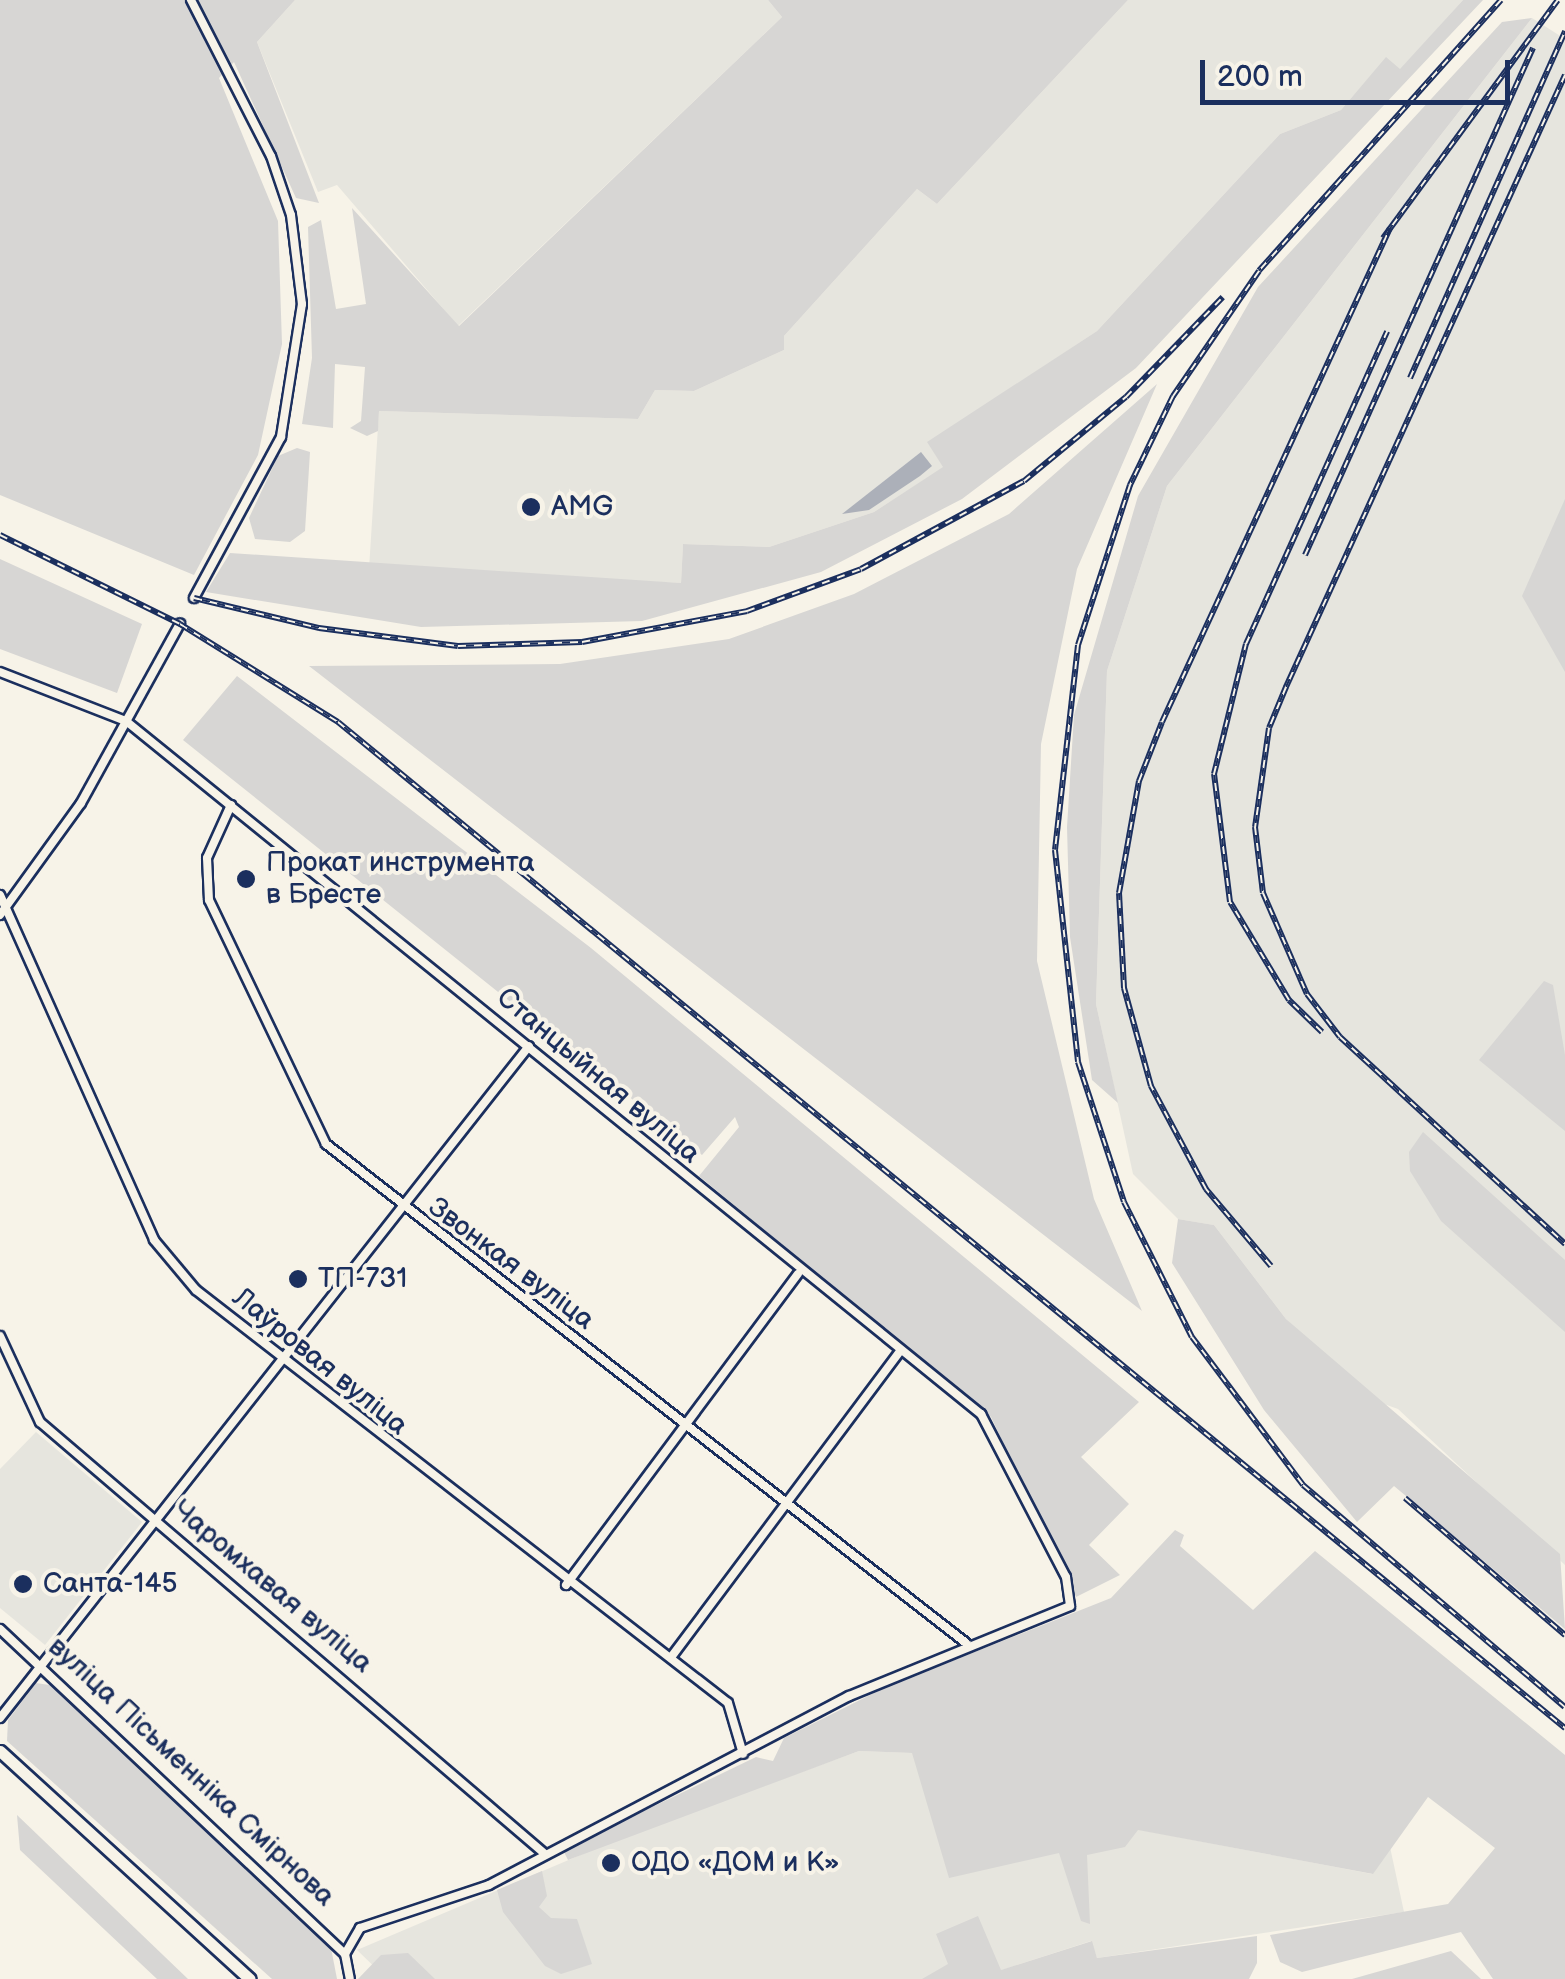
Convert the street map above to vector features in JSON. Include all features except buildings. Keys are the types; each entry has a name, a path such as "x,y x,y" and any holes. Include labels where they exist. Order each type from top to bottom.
{"main road":[{"path":"0,1752 250,1979"}],"street":[{"path":"191,0 271,156 291,215 302,304 281,437 194,598"},
{"path":"3,912 126,721 180,624"},
{"name":"Станцыйная вуліца","path":"0,672 126,721 529,1046 798,1274 900,1351 994,1431 1038,1511 1070,1606 966,1643"},
{"name":"Звонкая вуліца","path":"232,805 208,858 208,900 326,1144 404,1210 966,1643"},
{"name":"Лаўровая вуліца","path":"0,895 3,912 154,1240 196,1290 566,1585 672,1656 728,1703 743,1754"},
{"path":"0,1718 404,1210 529,1046"},
{"path":"566,1585 688,1427 798,1274"},
{"name":"Чаромхавая вуліца","path":"0,1336 40,1422 544,1853"},
{"path":"672,1656 900,1351"},
{"name":"вуліца Пісьменніка Смірнова","path":"0,1629 346,1954"},
{"path":"350,1979 346,1954 360,1928 489,1885 544,1853 966,1643"}],"shaded area":[{"path":"0,0 295,0 257,42 319,203 296,198 234,62 219,78 278,221 282,344 258,455 194,575 0,495"},
{"path":"295,0 768,0 782,17 458,326 337,185 318,192 257,42"},
{"path":"768,0 1128,0 937,204 917,189 784,336 784,350 694,391 655,390 638,419 379,411 378,431 367,436 350,428 361,421 365,367 335,364 333,428 302,424 312,358 308,227 321,220 336,309 366,304 352,208 459,326 782,17"},
{"path":"1128,0 1463,0 1400,70 1386,58 1341,110 1280,134 1097,331 928,443 944,467 874,512 769,547 683,544 681,583 369,569 379,411 638,419 655,390 694,391 784,350 784,336 917,189 937,204"},
{"path":"1463,0 1483,0 1136,368 962,499 821,572 642,621 421,627 206,592 230,553 681,583 683,544 769,547 874,512 943,467 927,442 1097,331 1280,134 1341,110 1386,57 1400,69"},
{"path":"1532,18 1565,39 1565,1565 1398,1409 1370,1399 1286,1319 1214,1225 1178,1219 1133,1174 1096,1004 1107,671 1167,486"},
{"path":"1532,18 1167,486 1107,671 1096,1004 1118,1103 1092,1080 1070,937 1067,827 1074,715 1138,496 1258,287 1502,22"},
{"path":"1157,384 1077,569 1041,744 1037,961 1094,1199 1142,1311 309,666 560,664 729,639 854,594 1009,514"},
{"path":"297,448 310,452 305,531 290,542 255,539 249,518 278,456"},
{"path":"921,452 932,466 920,476 869,510 842,514"},
{"path":"1565,499 1565,672 1522,596"},
{"path":"0,559 142,624 117,693 0,649"},
{"path":"237,676 591,948 1139,1402 1081,1457 1129,1504 1089,1545 1120,1575 1076,1597 991,1417 699,1176 739,1127 735,1117 702,1155 183,740"},
{"path":"1544,981 1553,985 1565,1055 1565,1131 1479,1060"},
{"path":"1423,1132 1565,1260 1565,1332 1441,1221 1410,1171 1409,1152"},
{"path":"1178,1219 1214,1225 1286,1319 1560,1554 1565,1629 1394,1486 1357,1522 1264,1410 1172,1263"},
{"path":"36,1432 142,1522 45,1645 0,1608 0,1469"},
{"path":"1175,1530 1184,1535 1180,1546 1253,1610 1315,1551 1565,1755 1565,1979 1493,1979 1461,1932 1302,1972 1280,1962 1270,1935 1448,1904 1495,1848 1428,1797 1373,1874 1138,1830 1125,1847 1087,1855 1090,1924 1081,1921 1059,1853 949,1878 912,1753 859,1751 568,1860 563,1850 756,1757 773,1761 784,1738 884,1688 1111,1598"},
{"path":"36,1683 56,1686 285,1901 331,1948 337,1979 272,1979 7,1741 8,1720"},
{"path":"859,1751 913,1753 1083,1819 1372,1874 1390,1847 1404,1912 1097,1958 1091,1941 974,1979 387,1979 357,1950 618,1839"},
{"path":"17,1815 188,1979 157,1979 20,1850"},
{"path":"542,1871 547,1896 539,1907 551,1918 577,1919 592,1964 561,1974 545,1966 503,1912 497,1890"},
{"path":"978,1916 1001,1970 1092,1941 1097,1958 1257,1936 1257,1963 1249,1979 922,1979 948,1964 936,1934"},
{"path":"1451,1951 1481,1979 1352,1979"},
{"path":"408,1953 435,1979 358,1979 381,1955"}],"railway":[{"path":"1501,0 1259,271 1173,396 1130,485 1078,645 1055,850 1078,1062 1124,1202 1192,1337 1303,1485 1565,1707"},
{"path":"1383,238 1558,0"},
{"path":"1410,378 1565,31"},
{"path":"1305,555 1533,48"},
{"path":"1565,75 1269,728 1255,827 1263,893 1307,994 1340,1037 1565,1244"},
{"path":"1271,1266 1206,1189 1151,1086 1124,988 1119,893 1139,781 1162,722 1390,228"},
{"path":"194,598 319,628 458,646 582,642 747,611 861,569 1024,481 1126,397 1223,297"},
{"path":"1322,1032 1289,1000 1230,902 1214,774 1246,644 1387,331"},
{"path":"0,535 180,624 338,722 1565,1728"},
{"path":"1405,1498 1565,1635"}],"place":[{"name":"AMG","path":"531,507"},
{"name":"Прокат инструмента в Бресте","path":"246,879"},
{"name":"ТП-731","path":"298,1279"},
{"name":"Санта-145","path":"23,1584"},
{"name":"ОДО «ДОМ и К»","path":"611,1863"}]}
